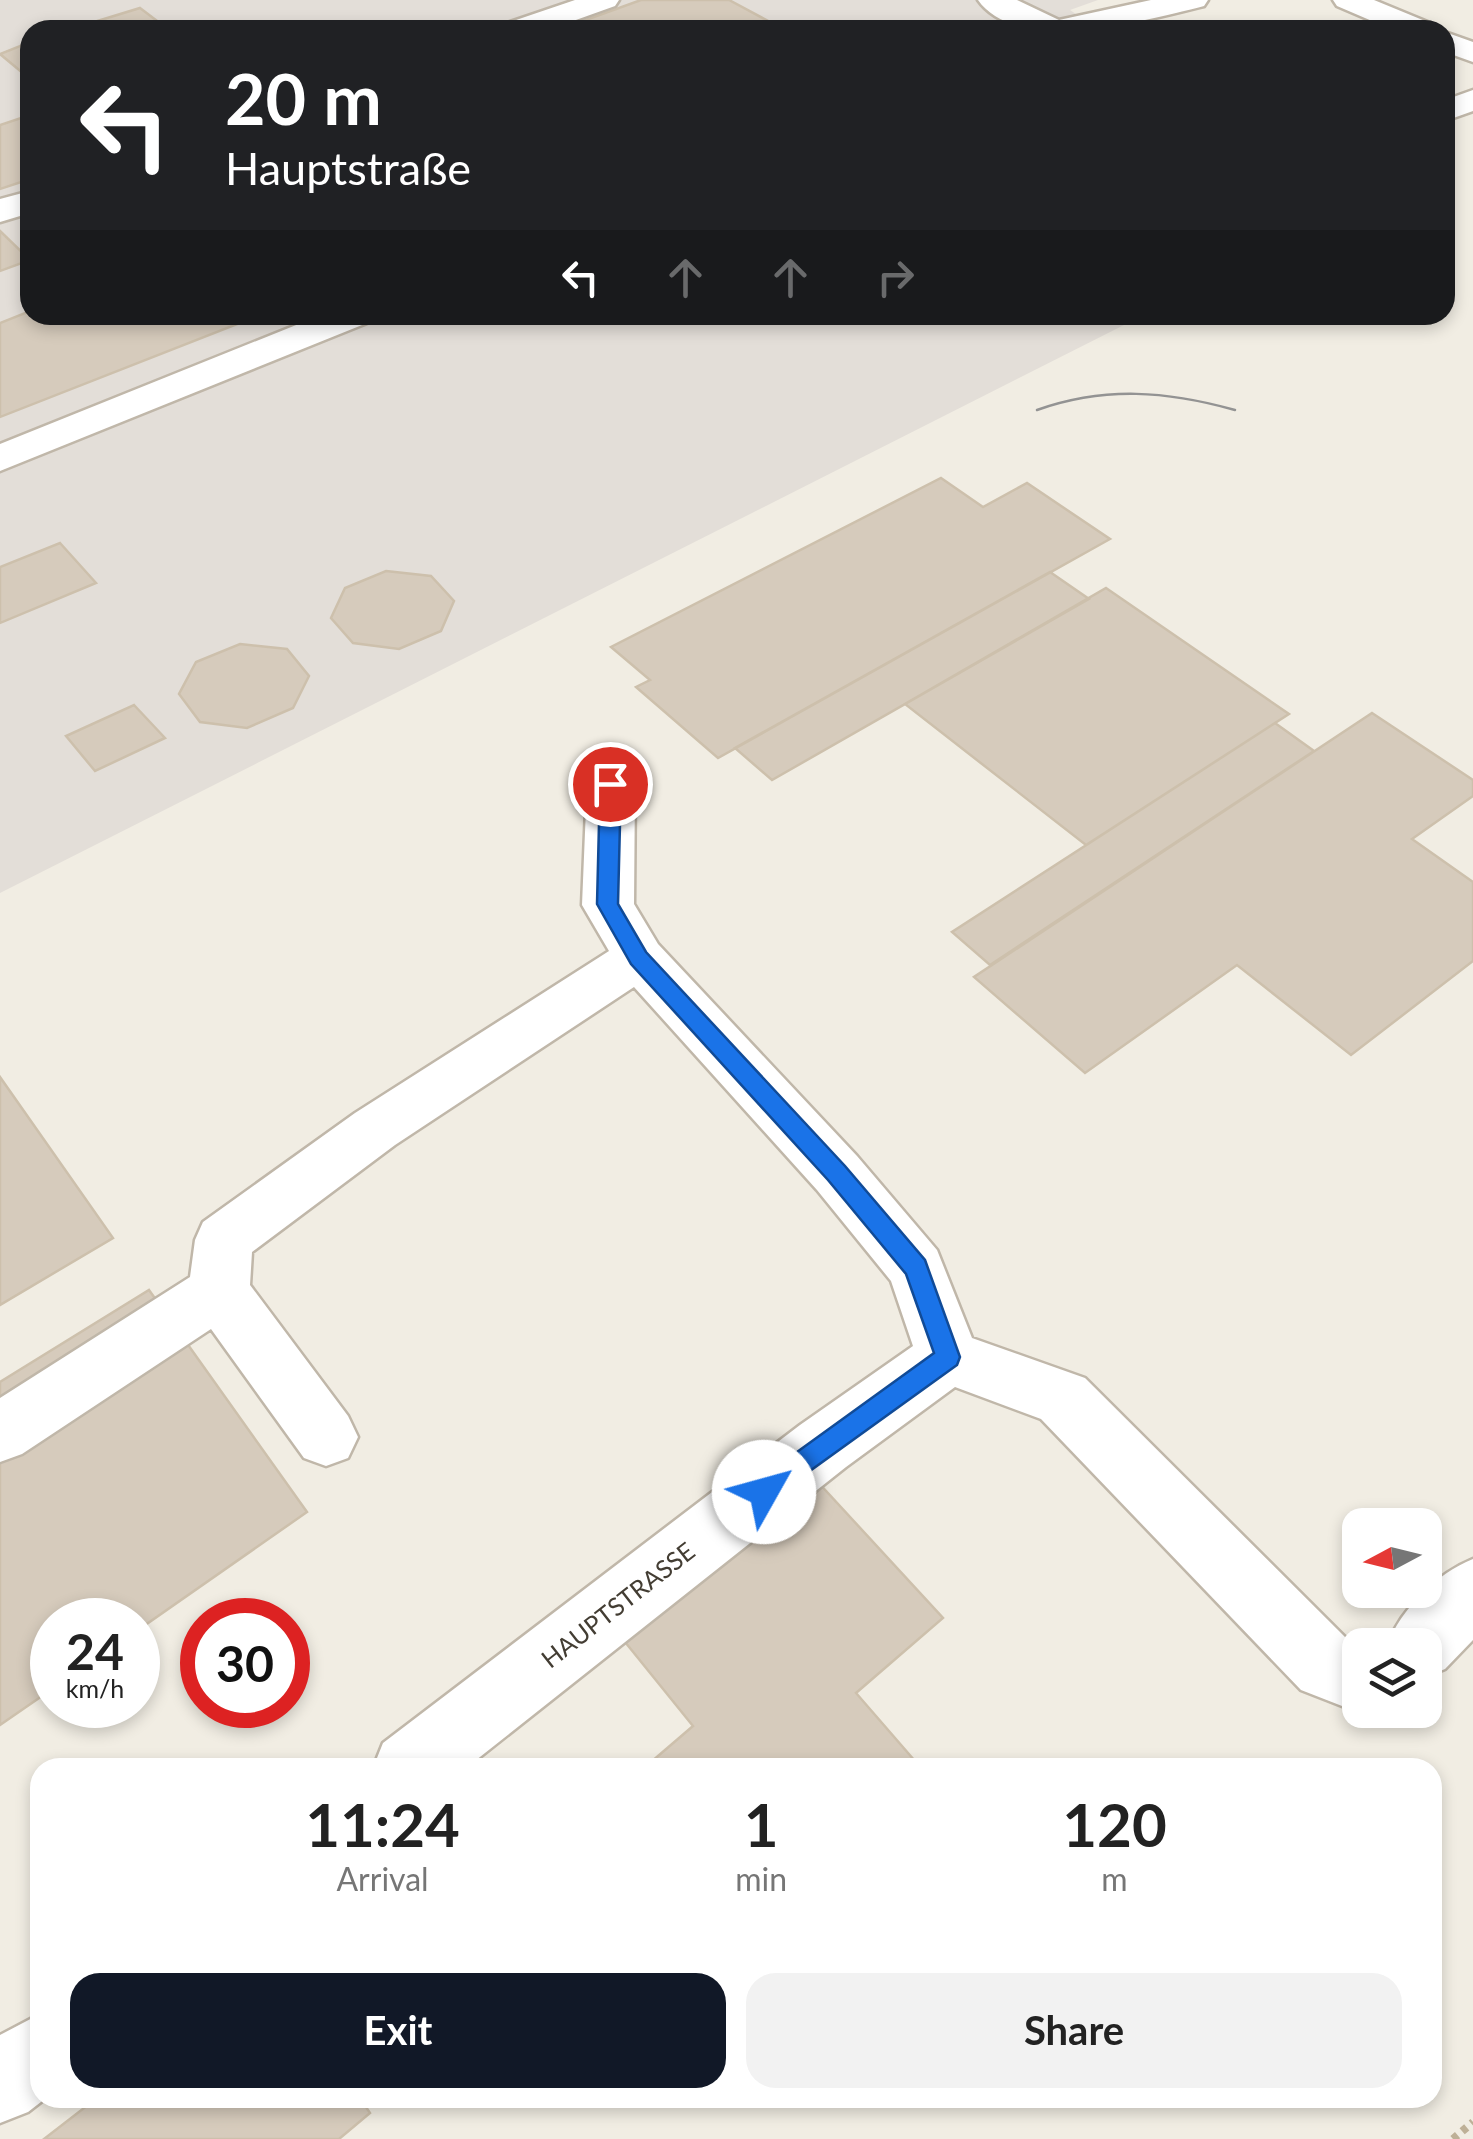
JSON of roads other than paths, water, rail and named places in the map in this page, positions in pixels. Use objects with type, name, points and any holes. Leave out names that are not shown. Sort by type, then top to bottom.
[{"type":"street","points":[[547,20],[604,0]]},
{"type":"street","points":[[1101,20],[1193,0]]},
{"type":"street","points":[[1348,0],[1395,20]]},
{"type":"street","points":[[1006,2],[1038,20]]},
{"type":"street","points":[[0,459],[329,325]]},
{"type":"street","points":[[610,784],[608,904],[639,958],[836,1173],[916,1268],[948,1357],[1062,1398],[1325,1666],[1342,1672]]},
{"type":"street","points":[[326,1437],[219,1291],[224,1240],[375,1129],[639,958]]},
{"type":"street","points":[[0,1432],[219,1291]]},
{"type":"street","name":"HAUPTSTRASSE","points":[[421,1758],[823,1446],[948,1357]]},
{"type":"street","points":[[1438,1628],[1473,1592]]},
{"type":"street","points":[[0,2084],[30,2061]]},
{"type":"tram line","points":[[1037,410],[1112,394],[1160,395],[1235,410]]}]
